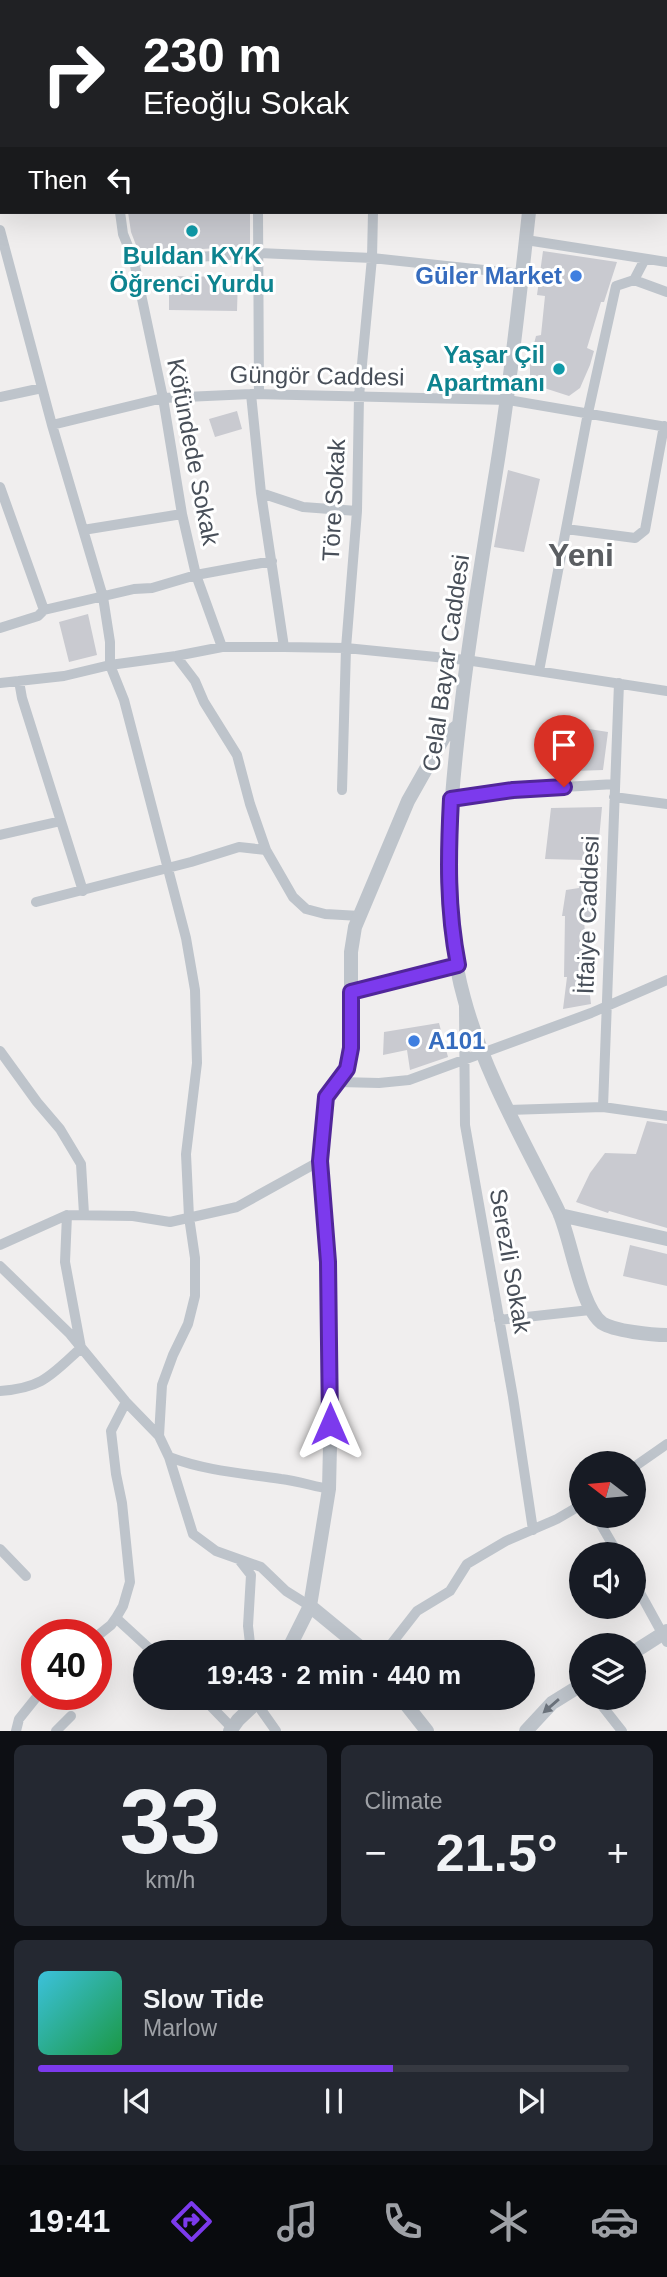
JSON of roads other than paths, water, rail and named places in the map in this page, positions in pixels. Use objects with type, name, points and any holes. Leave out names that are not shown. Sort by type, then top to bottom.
[{"type":"street","name":"Köfündede Sokak","points":[[120,214],[123,234],[134,261],[163,398],[182,514],[196,575],[222,647]]},
{"type":"street","points":[[258,214],[255,394],[261,493],[284,647]]},
{"type":"street","name":"Töre Sokak","points":[[342,790],[346,648],[357,511],[359,396],[372,258],[373,214]]},
{"type":"street","name":"Celal Bayar Caddesi","points":[[529,214],[508,400],[466,660],[451,799],[447,876],[453,939],[464,999],[508,1110],[560,1214],[590,1310]]},
{"type":"street","points":[[0,230],[51,425],[103,597],[110,642],[110,665],[124,700],[168,868],[186,938],[195,990],[197,1063],[186,1154],[195,1258],[195,1296],[188,1324],[162,1385],[159,1436]]},
{"type":"street","points":[[526,240],[667,262]]},
{"type":"street","points":[[134,261],[259,253],[372,258],[522,274]]},
{"type":"street","points":[[634,280],[645,259]]},
{"type":"street","points":[[539,671],[588,413],[616,286],[634,280],[667,292]]},
{"type":"street","points":[[0,397],[42,388]]},
{"type":"street","name":"Güngör Caddesi","points":[[51,425],[163,398],[255,394],[508,400],[666,427]]},
{"type":"street","points":[[566,529],[635,538],[645,530],[666,427]]},
{"type":"street","points":[[0,487],[44,610]]},
{"type":"street","points":[[261,493],[303,507],[357,511]]},
{"type":"street","points":[[83,530],[182,514]]},
{"type":"street","points":[[0,628],[38,615],[44,610],[134,589],[152,588],[196,575],[272,561]]},
{"type":"street","points":[[0,683],[64,676],[110,665],[222,647],[284,647],[346,648],[466,660],[667,691]]},
{"type":"street","points":[[176,656],[195,681],[204,702],[237,755],[266,850],[293,897],[306,909],[325,914],[360,916]]},
{"type":"street","points":[[19,681],[83,891]]},
{"type":"street","name":"İtfaiye Caddesi","points":[[603,1108],[619,683]]},
{"type":"street","points":[[293,1640],[310,1606],[329,1489],[331,1402],[328,1262],[320,1161],[326,1097],[347,1069],[351,1048],[351,952],[355,927],[408,801],[444,737],[459,725]]},
{"type":"street","points":[[451,799],[513,790],[615,784]]},
{"type":"street","points":[[614,797],[667,804]]},
{"type":"street","points":[[0,835],[61,821]]},
{"type":"street","points":[[36,902],[239,847],[266,850]]},
{"type":"street","points":[[351,992],[458,965]]},
{"type":"street","points":[[339,1082],[379,1083],[409,1080],[605,1007],[667,980]]},
{"type":"street","name":"Serezli Sokak","points":[[464,999],[465,1125],[533,1530]]},
{"type":"street","points":[[0,1051],[60,1129],[81,1164],[84,1214]]},
{"type":"street","points":[[508,1110],[603,1108],[667,1116]]},
{"type":"street","points":[[0,1245],[67,1215],[133,1216],[170,1222],[237,1206],[320,1161]]},
{"type":"street","points":[[560,1214],[667,1239]]},
{"type":"street","points":[[67,1215],[65,1262],[81,1348]]},
{"type":"street","points":[[0,1266],[70,1334],[126,1402],[159,1436],[169,1457],[193,1534],[216,1551],[261,1567],[286,1591],[310,1606],[351,1640]]},
{"type":"street","points":[[499,1320],[590,1310],[603,1324],[666,1338]]},
{"type":"street","points":[[0,1391],[23,1390],[44,1382],[81,1348]]},
{"type":"street","points":[[112,1624],[123,1606],[130,1581],[111,1431],[126,1402]]},
{"type":"street","points":[[646,1459],[667,1444]]},
{"type":"street","points":[[169,1457],[193,1466],[329,1489]]},
{"type":"street","points":[[394,1640],[417,1611],[450,1591],[467,1564],[506,1541],[569,1512]]},
{"type":"street","points":[[0,1549],[26,1576]]},
{"type":"street","points":[[239,1559],[251,1575],[250,1640]]},
{"type":"street","points":[[646,1603],[665,1636],[646,1646]]},
{"type":"street","points":[[116,1618],[140,1640]]},
{"type":"street","points":[[526,1731],[552,1703],[569,1692]]},
{"type":"street","points":[[16,1731],[19,1719],[26,1710]]},
{"type":"street","points":[[214,1710],[231,1730],[249,1710]]},
{"type":"street","points":[[264,1710],[276,1731]]},
{"type":"street","points":[[411,1710],[428,1731]]},
{"type":"street","points":[[605,1710],[622,1731]]},
{"type":"street","points":[[56,1731],[71,1716]]},
{"type":"place","name":"Buldan KYK Öğrenci Yurdu","points":[[192,231]]},
{"type":"place","name":"Güler Market","points":[[576,276]]},
{"type":"place","name":"Yaşar Çil Apartmanı","points":[[559,369]]},
{"type":"place","name":"A101","points":[[414,1041]]},
{"type":"district","name":"Yeni","points":[[581,555]]}]
